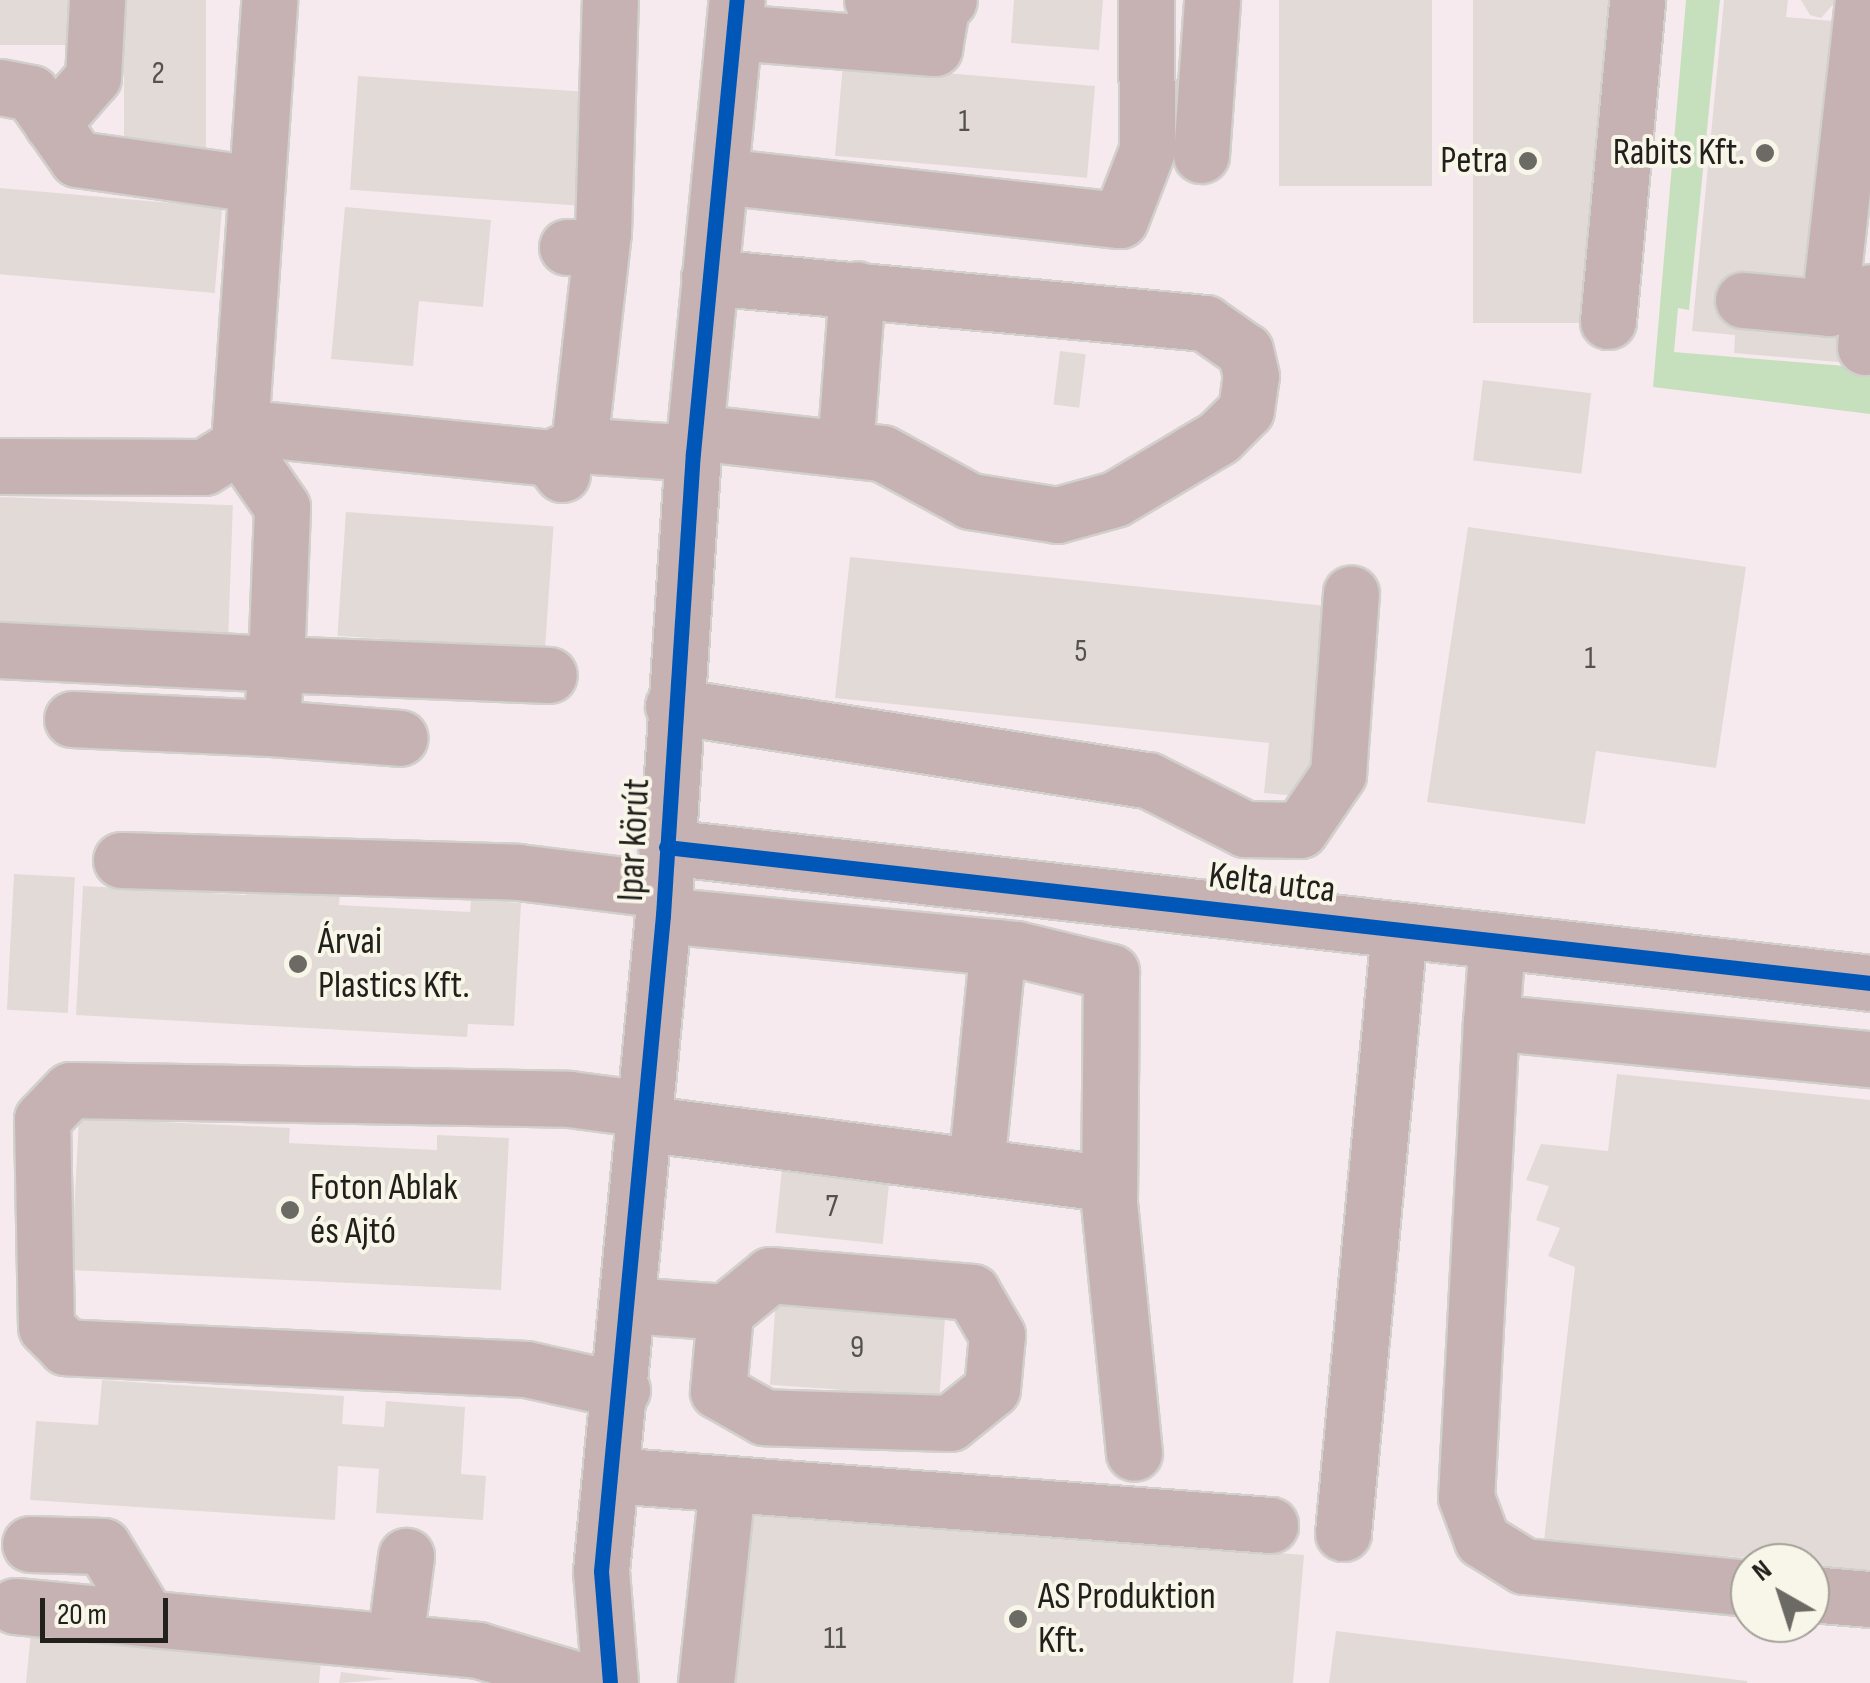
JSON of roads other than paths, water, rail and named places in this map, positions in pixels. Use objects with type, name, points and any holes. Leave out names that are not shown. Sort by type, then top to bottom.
[{"type":"street","points":[[52,124],[93,78],[97,0]]},
{"type":"street","points":[[269,0],[239,436],[282,506],[271,728]]},
{"type":"street","points":[[564,459],[610,0]]},
{"type":"street","points":[[736,16],[934,48],[945,4],[872,0]]},
{"type":"street","points":[[720,176],[1120,220],[1146,150],[1146,0]]},
{"type":"street","points":[[1201,154],[1212,0]]},
{"type":"street","points":[[1608,321],[1637,0]]},
{"type":"street","points":[[1744,300],[1829,308],[1863,0]]},
{"type":"street","name":"Ipar körút","points":[[610,1683],[601,1570],[622,1390],[664,884],[672,706],[708,278],[736,16]]},
{"type":"street","points":[[0,87],[31,93],[77,159],[256,184]]},
{"type":"street","points":[[1845,160],[1870,216]]},
{"type":"street","points":[[0,466],[204,467],[239,436],[564,459],[694,442],[882,453],[970,501],[1057,515],[1115,499],[1220,436],[1246,410],[1250,376],[1245,350],[1205,322],[708,278]]},
{"type":"street","points":[[845,450],[857,289]]},
{"type":"street","points":[[1865,347],[1870,292]]},
{"type":"street","points":[[672,706],[1148,780],[1246,829],[1300,830],[1338,774],[1351,593]]},
{"type":"street","points":[[0,650],[549,676]]},
{"type":"street","points":[[72,719],[400,738]]},
{"type":"street","points":[[1226,821],[1227,910]]},
{"type":"street","points":[[121,860],[518,872],[664,884],[1111,972],[1109,1199]]},
{"type":"street","name":"Kelta utca","points":[[664,884],[1227,910],[1870,983]]},
{"type":"street","points":[[1343,1532],[1399,931]]},
{"type":"street","points":[[1496,941],[1466,1497],[1482,1540],[1524,1566],[1730,1586]]},
{"type":"street","points":[[976,1166],[998,947]]},
{"type":"street","points":[[1491,1022],[1870,1059]]},
{"type":"street","points":[[622,1390],[526,1369],[66,1347],[46,1327],[21,1120],[70,1090],[569,1099],[644,1116],[1107,1183],[1134,1453]]},
{"type":"street","points":[[629,1305],[725,1312],[770,1275],[972,1292],[997,1335],[992,1389],[950,1423],[764,1417],[718,1391],[725,1312]]},
{"type":"street","points":[[611,1475],[1270,1526]]},
{"type":"street","points":[[706,1683],[728,1485]]},
{"type":"street","points":[[30,1544],[103,1546],[148,1618]]},
{"type":"street","points":[[395,1640],[406,1556]]},
{"type":"street","points":[[1830,1596],[1870,1600]]},
{"type":"street","points":[[15,1606],[478,1650],[589,1683]]},
{"type":"place","name":"Rabits Kft.","points":[[1765,153]]},
{"type":"place","name":"Petra","points":[[1528,161]]},
{"type":"place","name":"Árvai Plastics Kft.","points":[[298,964]]},
{"type":"place","name":"Foton Ablak és Ajtó","points":[[290,1210]]},
{"type":"place","name":"AS Produktion Kft.","points":[[1018,1619]]}]
